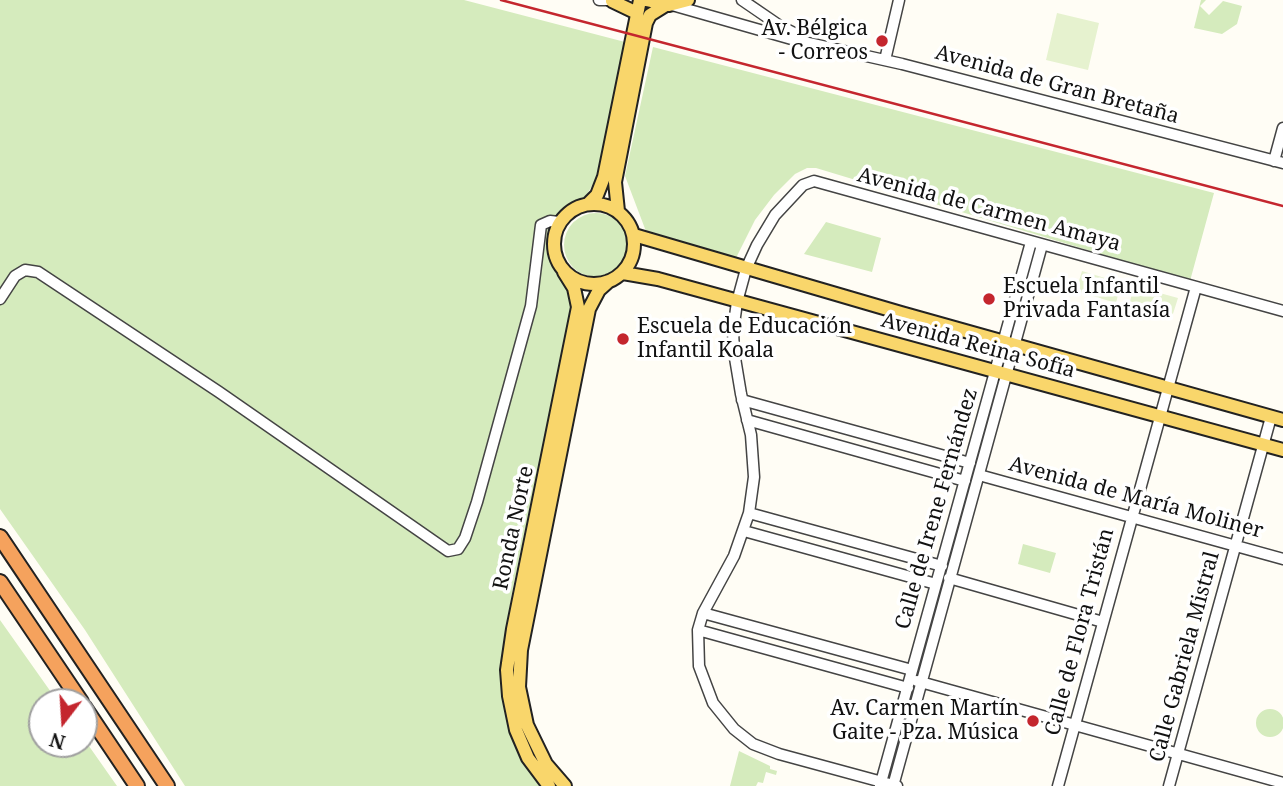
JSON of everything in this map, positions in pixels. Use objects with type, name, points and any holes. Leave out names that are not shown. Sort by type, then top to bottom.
[{"type":"highway","points":[[0,537],[167,786]]},
{"type":"highway","points":[[0,582],[72,688]]},
{"type":"highway","points":[[98,728],[137,786]]},
{"type":"main road","points":[[646,0],[669,5]]},
{"type":"main road","points":[[618,211],[615,182],[646,23],[650,15],[669,5],[688,0]]},
{"type":"main road","points":[[588,204],[597,195],[604,177],[639,6],[612,1]]},
{"type":"main road","points":[[559,222],[572,210],[588,204],[599,203],[618,211],[634,234],[633,255],[623,273]]},
{"type":"main road","name":"Ronda Norte","points":[[549,786],[528,758],[516,730],[509,696],[508,670],[513,629],[578,307],[574,288],[557,261],[553,248],[559,222]]},
{"type":"main road","name":"Avenida Reina Sofía","points":[[634,234],[746,269],[1277,419]]},
{"type":"main road","points":[[565,272],[585,284],[609,281]]},
{"type":"main road","name":"Ronda Norte","points":[[565,786],[545,764],[524,719],[519,687],[521,650],[589,309],[599,290],[623,273]]},
{"type":"main road","name":"Avenida Reina Sofía","points":[[623,273],[658,279],[1283,450]]},
{"type":"street","points":[[599,0],[618,0]]},
{"type":"street","name":"Avenida de Gran Bretaña","points":[[742,0],[784,28],[822,46]]},
{"type":"street","points":[[885,60],[899,0]]},
{"type":"street","name":"Avenida de Gran Bretaña","points":[[669,5],[1279,162]]},
{"type":"street","points":[[1279,162],[1283,128]]},
{"type":"street","name":"Avenida de Carmen Amaya","points":[[894,786],[779,754],[753,744],[721,715],[706,690],[699,666],[698,630],[703,613],[734,556],[749,513],[754,477],[751,435],[742,400],[733,331],[746,269],[775,215],[803,185],[814,181],[1283,311]]},
{"type":"street","points":[[0,299],[15,276],[25,270],[38,272],[219,392],[449,551],[458,549],[465,538],[477,502],[531,306],[541,225],[550,221],[559,222]]},
{"type":"street","name":"Calle de Irene Fernández","points":[[880,784],[965,481],[1001,372],[1031,242]]},
{"type":"street","name":"Calle de Irene Fernández","points":[[1009,343],[1042,245]]},
{"type":"street","name":"Calle de Flora Tristán","points":[[1058,786],[1196,287]]},
{"type":"street","name":"Calle de Irene Fernández","points":[[894,786],[979,475],[1001,372]]},
{"type":"street","points":[[742,400],[971,463]]},
{"type":"street","name":"Calle Gabriela Mistral","points":[[1170,786],[1264,444],[1277,419]]},
{"type":"street","points":[[747,420],[965,481]]},
{"type":"street","points":[[862,452],[867,435]]},
{"type":"street","name":"Avenida de María Moliner","points":[[979,475],[1283,559]]},
{"type":"street","points":[[749,513],[942,566]]},
{"type":"street","points":[[744,531],[936,584]]},
{"type":"street","points":[[949,578],[1103,622]]},
{"type":"street","points":[[703,613],[910,679]]},
{"type":"street","points":[[698,630],[910,679],[1283,783]]},
{"type":"green space","points":[[0,0],[464,0],[625,42],[597,177],[586,196],[564,210],[549,230],[549,254],[566,286],[571,310],[512,593],[501,659],[505,715],[526,766],[541,786],[185,786],[85,630],[0,509]]},
{"type":"green space","points":[[1201,0],[1206,0],[1200,6],[1209,15],[1223,1],[1242,6],[1237,24],[1222,34],[1194,28]]},
{"type":"green space","points":[[1057,13],[1099,23],[1088,70],[1046,60]]},
{"type":"green space","points":[[653,47],[1214,193],[1190,281],[816,168],[807,168],[795,174],[774,195],[755,220],[736,258],[647,234],[625,176]]},
{"type":"green space","points":[[596,213],[614,219],[622,227],[628,245],[622,263],[614,271],[596,277],[578,271],[570,263],[564,245],[570,227],[578,219]]},
{"type":"green space","points":[[826,222],[881,238],[872,272],[804,254]]},
{"type":"green space","points":[[1082,271],[1121,283],[1116,303],[1076,291]]},
{"type":"green space","points":[[1134,286],[1178,298],[1172,317],[1129,305]]},
{"type":"green space","points":[[1023,544],[1056,553],[1050,573],[1018,564]]},
{"type":"green space","points":[[0,620],[48,688],[28,688],[28,758],[97,758],[117,786],[0,786]]},
{"type":"green space","points":[[1270,709],[1280,713],[1284,723],[1280,733],[1270,737],[1260,733],[1256,723],[1260,713]]},
{"type":"green space","points":[[739,751],[770,766],[770,769],[777,771],[776,775],[766,772],[763,783],[758,782],[756,786],[730,786]]},
{"type":"railway","points":[[501,0],[1283,206]]},
{"type":"place","name":"Av. Bélgica - Correos","points":[[882,41]]},
{"type":"place","name":"Escuela Infantil Privada Fantasía","points":[[989,299]]},
{"type":"place","name":"Escuela de Educación Infantil Koala","points":[[623,339]]},
{"type":"place","name":"Av. Carmen Martín Gaite - Pza. Música","points":[[1033,721]]}]
